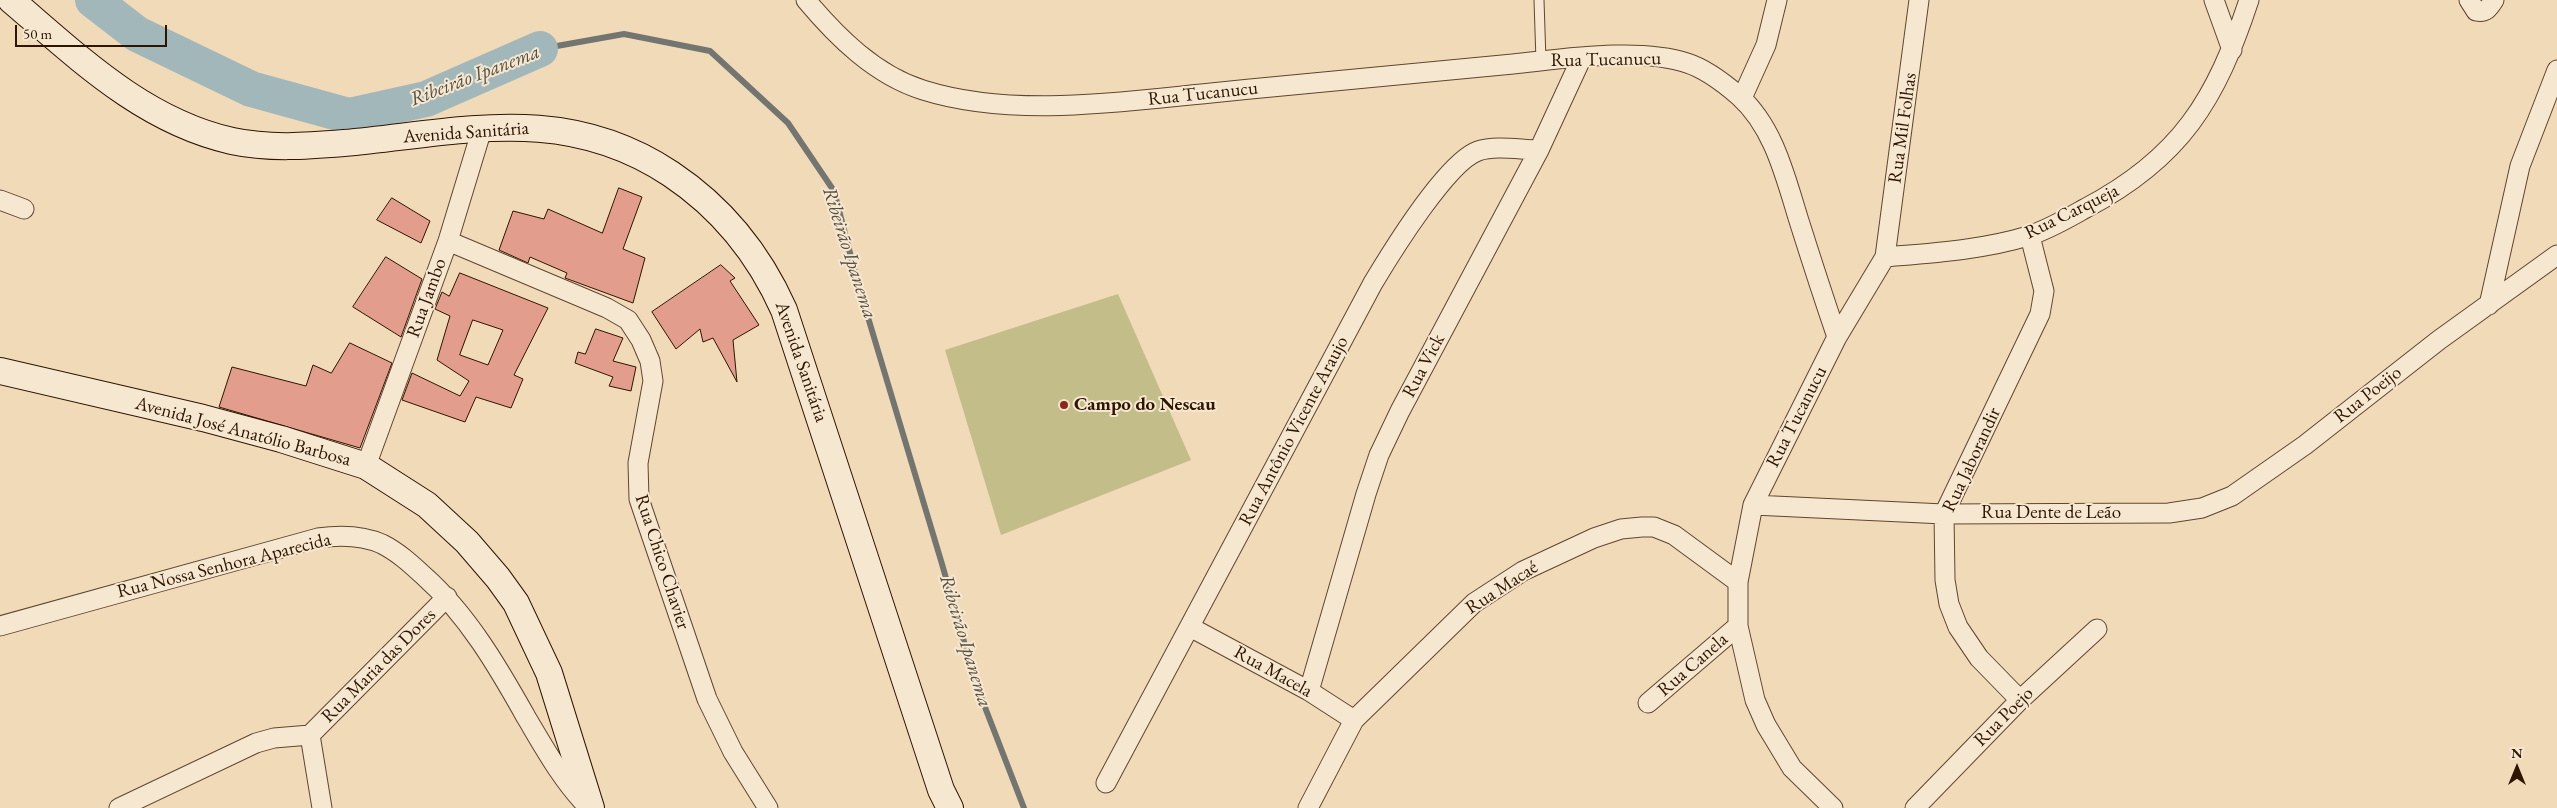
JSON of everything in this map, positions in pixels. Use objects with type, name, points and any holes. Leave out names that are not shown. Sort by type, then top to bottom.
[{"type":"street","name":"Avenida Sanitária","points":[[11,0],[130,98],[166,118],[205,134],[253,144],[291,146],[482,129],[530,127],[576,132],[621,146],[659,166],[703,195],[745,242],[776,292],[800,353],[941,790],[950,808]]},
{"type":"street","name":"Rua Tucanucu","points":[[806,0],[827,25],[856,52],[891,76],[920,89],[959,100],[1018,104],[1111,102],[1582,57],[1639,56],[1687,63],[1714,76],[1742,98],[1773,143],[1837,337],[1753,505],[1738,582],[1738,626],[1753,692],[1766,725],[1792,768],[1833,808]]},
{"type":"street","points":[[1742,98],[1766,45],[1777,0]]},
{"type":"street","name":"Rua Mil Folhas","points":[[1885,257],[1919,0]]},
{"type":"street","points":[[2214,0],[2232,50]]},
{"type":"street","name":"Rua Carqueja","points":[[1885,257],[2000,243],[2030,236],[2119,191],[2147,170],[2174,144],[2193,121],[2232,50],[2249,0]]},
{"type":"street","points":[[2469,0],[2476,11],[2482,12],[2489,9],[2494,0]]},
{"type":"street","name":"Rua Vick","points":[[1309,691],[1379,455],[1400,411],[1540,150],[1582,57]]},
{"type":"street","points":[[2489,305],[2520,166],[2557,70]]},
{"type":"street","name":"Rua Jambo","points":[[366,466],[448,241],[482,129]]},
{"type":"street","name":"Rua Antônio Vicente Araujo","points":[[1106,783],[1373,283],[1398,241],[1423,206],[1462,162],[1476,152],[1505,149],[1540,150]]},
{"type":"street","points":[[0,200],[24,209]]},
{"type":"street","name":"Rua Jaborandir","points":[[2020,700],[1979,658],[1958,627],[1949,604],[1945,580],[1944,514],[2040,314],[2044,291],[2030,236]]},
{"type":"street","name":"Rua Chico Chavier","points":[[448,241],[607,308],[628,320],[641,340],[650,361],[653,381],[638,463],[639,499],[707,699],[733,752],[768,808]]},
{"type":"street","name":"Rua Poeijo","points":[[2169,513],[2202,508],[2232,496],[2557,255]]},
{"type":"street","points":[[1837,337],[1885,257]]},
{"type":"street","name":"Avenida José Anatólio Barbosa","points":[[0,371],[203,418],[281,439],[366,466],[427,505],[467,542],[498,578],[516,604],[549,673],[590,808]]},
{"type":"street","name":"Rua Dente de Leão","points":[[1753,505],[1944,514],[2169,513]]},
{"type":"street","name":"Rua Macaé","points":[[1308,808],[1354,720],[1456,619],[1480,598],[1522,571],[1594,538],[1631,527],[1654,527],[1664,530],[1738,582]]},
{"type":"street","name":"Rua Nossa Senhora Aparecida","points":[[0,626],[294,544],[333,536],[366,539],[381,544],[412,564],[447,597],[499,672],[556,768],[573,792],[590,808]]},
{"type":"street","name":"Rua Maria das Dores","points":[[310,735],[447,597]]},
{"type":"street","name":"Rua Canela","points":[[1648,703],[1738,626]]},
{"type":"street","name":"Rua Macela","points":[[1190,627],[1309,691],[1354,720]]},
{"type":"street","name":"Rua Poejo","points":[[1915,808],[2020,700],[2097,630]]},
{"type":"street","points":[[119,808],[256,743],[280,737],[310,735],[322,808]]},
{"type":"lane","points":[[1539,0],[1541,61]]},
{"type":"shaded area","name":"Campo do Nescau","points":[[1118,294],[1191,460],[1001,535],[945,350]]},
{"type":"building","points":[[619,188],[642,197],[623,249],[645,258],[633,303],[565,278],[567,273],[530,257],[528,263],[499,250],[513,211],[544,219],[548,209],[602,233]]},
{"type":"building","points":[[392,198],[430,221],[421,243],[377,220]]},
{"type":"building","points":[[386,257],[422,279],[401,337],[353,307]]},
{"type":"building","points":[[721,265],[735,278],[730,281],[759,325],[733,340],[737,382],[713,338],[703,342],[700,329],[676,349],[652,312]]},
{"type":"building","points":[[460,273],[548,308],[514,375],[523,379],[511,408],[476,397],[465,422],[402,400],[412,373],[460,396],[469,381],[437,360],[450,316],[435,309],[442,292],[449,296]],"holes":[[[473,320],[503,330],[488,365],[460,355]]]},
{"type":"building","points":[[596,329],[623,338],[613,361],[636,367],[631,391],[609,386],[613,377],[575,363],[578,352],[585,354]]},
{"type":"building","points":[[350,343],[392,363],[360,448],[219,407],[232,367],[306,386],[313,365],[331,373]]},
{"type":"waterway","name":"Ribeirão Ipanema","points":[[93,0],[137,34],[251,89],[349,116],[426,99],[540,49]]},
{"type":"waterway","name":"Ribeirão Ipanema","points":[[540,49],[624,34],[710,51],[788,123],[834,191],[858,284],[976,684],[1024,808]]},
{"type":"place","name":"Campo do Nescau","points":[[1064,405]]}]
